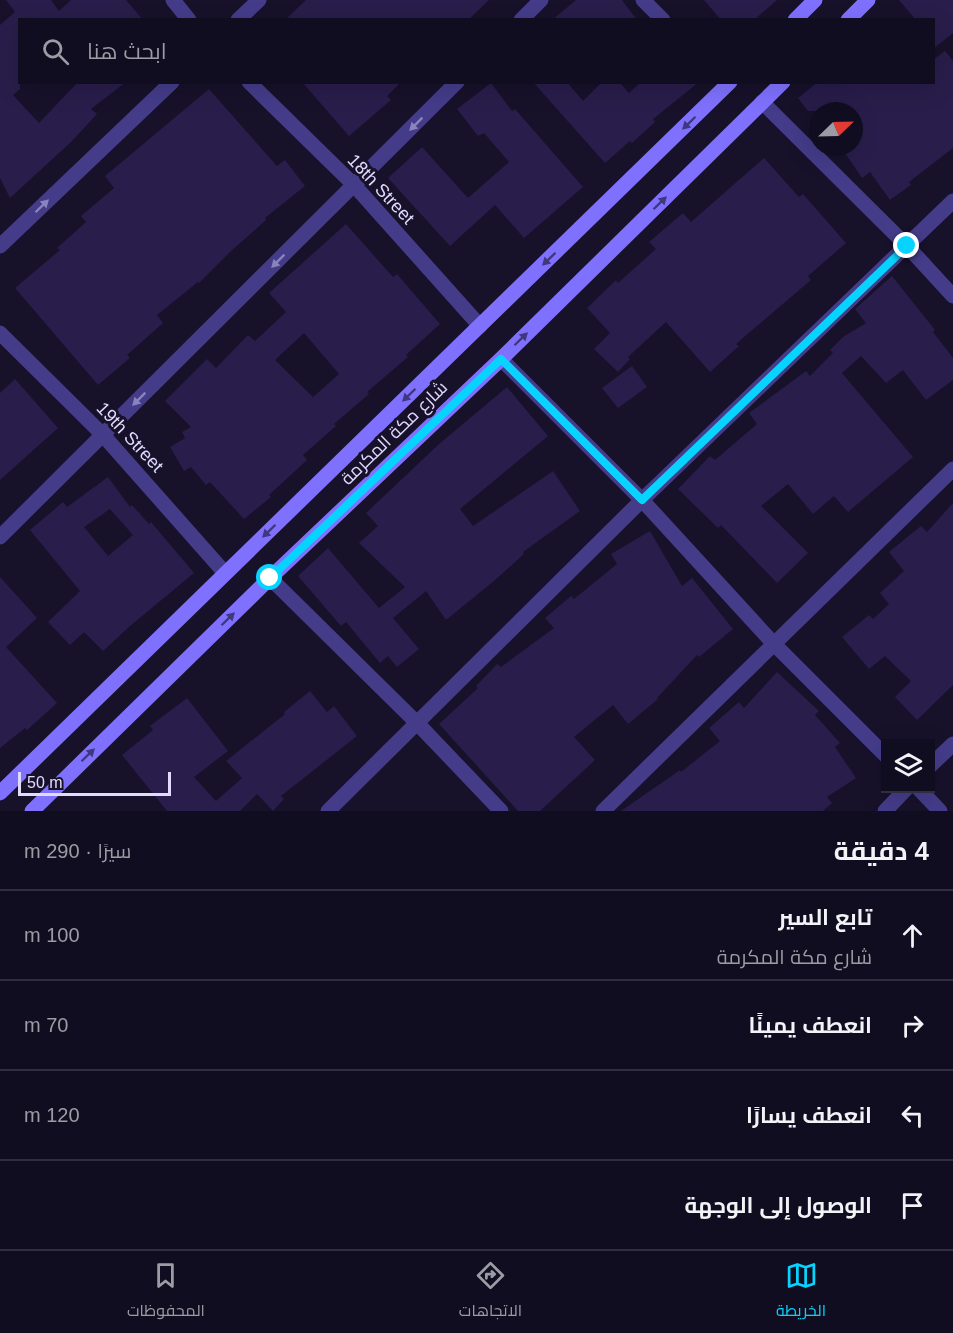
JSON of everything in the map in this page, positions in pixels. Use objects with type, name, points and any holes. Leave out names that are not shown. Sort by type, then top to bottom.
[{"type":"main road","points":[[797,18],[815,0]]},
{"type":"main road","points":[[850,18],[868,0]]},
{"type":"main road","name":"شارع مكة المكرمة","points":[[0,793],[727,84]]},
{"type":"main road","name":"شارع مكة المكرمة","points":[[32,811],[270,578],[501,359],[781,84]]},
{"type":"street","points":[[173,0],[187,18]]},
{"type":"street","points":[[240,18],[259,0]]},
{"type":"street","points":[[523,18],[541,0]]},
{"type":"street","points":[[643,0],[661,18]]},
{"type":"street","points":[[0,246],[170,84]]},
{"type":"street","name":"18th Street","points":[[251,84],[354,185],[480,326]]},
{"type":"street","points":[[0,537],[456,84]]},
{"type":"street","points":[[762,102],[907,246],[953,296]]},
{"type":"street","points":[[328,811],[642,500],[953,201]]},
{"type":"street","name":"19th Street","points":[[0,333],[103,435],[225,573]]},
{"type":"street","points":[[501,359],[642,500],[773,643],[881,752]]},
{"type":"street","points":[[603,811],[953,469]]},
{"type":"street","points":[[270,578],[418,724],[501,811]]},
{"type":"street","points":[[935,761],[953,744]]},
{"type":"street","points":[[885,811],[904,793]]},
{"type":"street","points":[[922,793],[940,811]]},
{"type":"building","points":[[6,0],[51,0],[59,11],[71,0],[126,0],[141,18],[18,18],[18,84],[20,84],[20,89],[13,95],[39,123],[76,84],[123,84],[91,109],[97,114],[71,142],[10,198],[0,178],[0,25],[15,12]]},
{"type":"building","points":[[306,0],[489,0],[470,18],[287,18]]},
{"type":"building","points":[[576,0],[622,0],[636,18],[554,18]]},
{"type":"building","points":[[704,0],[777,0],[756,18],[719,18]]},
{"type":"building","points":[[899,0],[953,0],[953,33],[935,47],[935,18],[914,18]]},
{"type":"building","points":[[945,51],[953,61],[953,148],[890,200],[870,172],[862,178],[847,156],[863,156],[863,102],[809,102],[808,111],[798,98],[816,84],[935,84],[935,58]]},
{"type":"building","points":[[304,84],[399,84],[387,96],[391,100],[349,136]]},
{"type":"building","points":[[492,84],[512,111],[515,109],[583,187],[524,238],[495,205],[450,246],[388,178],[422,147],[468,198],[509,162],[484,133],[478,136],[457,109]]},
{"type":"building","points":[[535,84],[569,84],[583,101],[600,84],[621,84],[629,93],[639,84],[697,84],[653,119],[655,122],[632,143],[630,141],[605,163]]},
{"type":"building","points":[[209,89],[277,166],[285,160],[305,186],[265,218],[266,220],[199,283],[157,315],[163,323],[127,355],[130,358],[98,385],[15,288],[60,250],[57,248],[86,222],[81,216],[114,188],[105,176]]},
{"type":"building","points":[[764,158],[799,197],[803,194],[846,243],[808,276],[811,280],[736,344],[739,346],[710,372],[666,322],[628,357],[630,359],[618,372],[594,349],[610,333],[587,308],[616,280],[618,283],[656,249],[649,242],[683,213],[691,222]]},
{"type":"building","points":[[346,224],[393,277],[397,274],[440,324],[406,355],[408,357],[367,392],[369,394],[334,424],[336,426],[303,455],[307,460],[269,495],[271,497],[244,519],[210,482],[206,485],[191,467],[184,471],[170,447],[185,438],[182,432],[191,427],[165,401],[207,359],[216,368],[248,335],[255,341],[286,312],[269,293]],"holes":[[[304,333],[339,374],[313,397],[275,360]]]},
{"type":"building","points":[[892,276],[935,330],[933,332],[953,358],[953,380],[926,400],[903,370],[886,383],[861,356],[842,373],[913,457],[848,512],[834,496],[813,514],[788,484],[761,506],[808,553],[777,583],[721,525],[718,528],[678,489],[710,456],[715,460],[757,424],[749,413],[806,371],[810,376],[833,353],[830,350],[843,337],[866,323],[855,309]]},
{"type":"building","points":[[632,366],[647,387],[618,408],[602,388]]},
{"type":"building","points":[[15,379],[58,428],[0,480],[0,393]]},
{"type":"building","points":[[507,387],[548,436],[460,509],[473,526],[553,471],[580,511],[523,552],[524,554],[494,581],[446,620],[426,591],[393,618],[419,649],[397,667],[388,656],[380,663],[346,622],[341,626],[298,576],[328,548],[379,608],[405,587],[359,543],[378,526],[366,513],[439,444]]},
{"type":"building","points":[[108,477],[130,507],[132,505],[149,524],[151,522],[194,573],[103,651],[84,632],[70,645],[48,622],[80,591],[30,530],[63,502],[67,507]],"holes":[[[110,509],[133,535],[108,556],[84,527]]]},
{"type":"building","points":[[953,503],[953,685],[917,720],[895,697],[911,681],[885,656],[869,669],[842,637],[869,615],[873,619],[889,604],[880,593],[904,571],[889,552],[921,526],[927,532]]},
{"type":"building","points":[[650,531],[682,586],[692,578],[733,629],[699,657],[697,655],[658,699],[628,724],[613,705],[574,737],[595,760],[540,811],[518,811],[439,724],[478,688],[476,686],[497,664],[501,667],[554,628],[545,618],[571,596],[574,599],[617,564],[611,554]]},
{"type":"building","points":[[0,577],[37,618],[6,647],[57,703],[27,730],[25,728],[0,748]]},
{"type":"building","points":[[777,672],[819,711],[815,715],[840,743],[835,747],[856,778],[827,797],[832,803],[823,811],[621,811],[680,770],[681,772],[720,741],[709,728],[739,702],[744,708]]},
{"type":"building","points":[[310,691],[327,712],[334,706],[357,736],[281,796],[284,799],[273,811],[257,794],[240,811],[167,811],[122,755],[153,730],[150,726],[187,698],[228,751],[194,777],[216,801],[242,778],[226,761]]},
{"type":"route","points":[[270,578],[501,359],[642,500],[907,246]]}]
